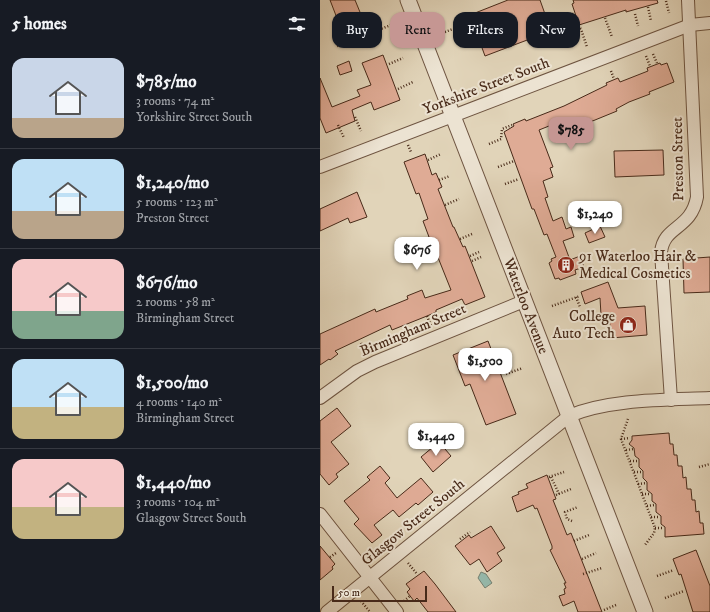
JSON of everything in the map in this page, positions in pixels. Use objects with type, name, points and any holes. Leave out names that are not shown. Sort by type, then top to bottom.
[{"type":"street","name":"Waterloo Avenue","points":[[408,0],[452,117],[645,612]]},
{"type":"street","name":"Preston Street","points":[[671,400],[661,252],[662,243],[667,235],[689,218],[695,207],[697,197],[688,0]]},
{"type":"street","name":"Yorkshire Street South","points":[[320,167],[690,26],[710,23]]},
{"type":"street","name":"Birmingham Street","points":[[320,398],[357,371],[375,362],[524,301]]},
{"type":"street","name":"Glasgow Street South","points":[[327,612],[569,416],[587,408],[710,398]]},
{"type":"street","points":[[320,514],[398,612]]},
{"type":"path","points":[[666,1],[669,13]]},
{"type":"path","points":[[648,7],[651,21]]},
{"type":"path","points":[[635,14],[638,26]]},
{"type":"path","points":[[605,18],[612,37]]},
{"type":"path","points":[[580,28],[586,46]]},
{"type":"path","points":[[445,32],[453,29]]},
{"type":"path","points":[[653,54],[657,63]]},
{"type":"path","points":[[646,56],[650,66]]},
{"type":"path","points":[[389,64],[404,58]]},
{"type":"path","points":[[611,71],[614,78]]},
{"type":"path","points":[[398,89],[413,82]]},
{"type":"path","points":[[355,116],[361,131]]},
{"type":"path","points":[[338,125],[344,138]]},
{"type":"path","points":[[489,144],[501,139],[502,129],[512,125]]},
{"type":"path","points":[[428,160],[441,154]]},
{"type":"path","points":[[498,167],[514,161]]},
{"type":"path","points":[[439,180],[450,176]]},
{"type":"path","points":[[505,184],[519,179]]},
{"type":"path","points":[[445,205],[458,199]]},
{"type":"path","points":[[460,239],[472,234]]},
{"type":"path","points":[[470,256],[479,252]]},
{"type":"path","points":[[472,261],[481,257]]},
{"type":"path","points":[[552,306],[578,296],[580,307]]},
{"type":"path","points":[[427,316],[431,326]]},
{"type":"path","points":[[361,343],[365,353]]},
{"type":"path","points":[[506,374],[523,368]]},
{"type":"path","points":[[628,419],[621,439],[655,528],[654,533],[645,545]]},
{"type":"path","points":[[621,439],[630,438]]},
{"type":"path","points":[[626,450],[634,449]]},
{"type":"path","points":[[630,461],[638,461]]},
{"type":"path","points":[[699,467],[710,464]]},
{"type":"path","points":[[564,472],[550,477],[557,494],[571,489]]},
{"type":"path","points":[[634,472],[642,472]]},
{"type":"path","points":[[638,484],[646,483]]},
{"type":"path","points":[[642,494],[651,494]]},
{"type":"path","points":[[647,506],[654,505]]},
{"type":"path","points":[[572,521],[568,519],[565,512],[578,507]]},
{"type":"path","points":[[651,517],[660,517]]},
{"type":"path","points":[[655,528],[664,528]]},
{"type":"path","points":[[460,540],[470,532]]},
{"type":"path","points":[[574,541],[589,535]]},
{"type":"path","points":[[330,557],[338,552]]},
{"type":"path","points":[[582,559],[596,553]]},
{"type":"path","points":[[408,563],[417,574]]},
{"type":"path","points":[[583,574],[602,568]]},
{"type":"path","points":[[656,576],[674,570]]},
{"type":"path","points":[[665,598],[684,591]]},
{"type":"path","points":[[404,601],[410,596]]},
{"type":"path","points":[[361,601],[370,612]]},
{"type":"path","points":[[604,610],[616,605]]},
{"type":"shaded area","points":[[481,572],[486,574],[492,583],[485,588],[478,578]]},
{"type":"building","points":[[330,0],[355,0],[360,12],[335,12]]},
{"type":"building","points":[[508,0],[540,0],[544,12],[526,12],[526,40],[518,44],[518,12],[478,12]]},
{"type":"building","points":[[573,0],[657,0],[658,3],[626,12],[626,10],[580,25],[580,12],[575,12],[572,4],[574,3]]},
{"type":"building","points":[[482,48],[506,48],[485,56]]},
{"type":"building","points":[[383,55],[400,100],[374,110],[371,102],[352,110],[355,121],[326,133],[320,118],[320,78],[332,107],[360,96],[357,90],[371,85],[362,63]]},
{"type":"building","points":[[349,61],[352,71],[340,75],[337,66]]},
{"type":"building","points":[[660,63],[661,65],[667,63],[674,82],[649,92],[650,94],[629,102],[616,109],[617,111],[573,129],[569,118],[539,130],[553,167],[550,168],[553,177],[543,181],[548,197],[545,198],[553,221],[562,217],[566,229],[571,227],[574,237],[563,241],[570,260],[580,256],[584,267],[575,270],[576,274],[560,280],[559,278],[555,279],[549,263],[552,261],[551,259],[556,257],[547,234],[544,235],[534,209],[532,209],[504,132],[514,126],[513,124],[525,119],[526,121],[564,106],[607,85],[606,83],[618,78],[620,82],[648,71],[647,68]]},
{"type":"building","points":[[663,150],[664,175],[615,177],[614,151]]},
{"type":"building","points":[[425,154],[432,175],[436,173],[442,187],[438,189],[453,227],[463,247],[465,246],[485,297],[465,305],[462,299],[436,310],[436,312],[427,316],[392,330],[390,325],[335,351],[338,354],[320,365],[320,334],[375,309],[376,312],[408,299],[407,296],[422,290],[425,298],[451,290],[435,250],[426,254],[420,241],[429,237],[423,221],[428,219],[419,193],[416,194],[404,162]]},
{"type":"building","points":[[357,192],[367,217],[350,223],[348,218],[320,231],[320,209]]},
{"type":"building","points":[[600,226],[605,237],[589,243],[585,233]]},
{"type":"building","points":[[710,257],[710,292],[684,293],[683,259]]},
{"type":"building","name":"College Auto Tech","points":[[608,282],[618,308],[645,306],[647,335],[611,338],[609,315],[601,315],[600,298],[585,304],[581,292]]},
{"type":"building","points":[[488,341],[516,414],[486,425],[470,384],[465,386],[453,355]]},
{"type":"building","points":[[337,408],[351,426],[331,442],[349,464],[336,474],[338,477],[329,485],[320,474],[320,421]]},
{"type":"building","points":[[669,433],[670,444],[673,444],[674,455],[677,455],[678,466],[682,466],[683,478],[686,477],[687,489],[691,489],[692,500],[695,500],[696,512],[699,511],[700,523],[703,523],[704,534],[665,537],[665,527],[661,524],[661,516],[656,512],[656,504],[652,501],[652,494],[647,490],[647,482],[643,478],[643,471],[639,467],[639,459],[635,456],[634,448],[629,444],[632,440],[632,436]]},
{"type":"building","points":[[439,442],[451,456],[433,472],[421,457]]},
{"type":"building","points":[[380,466],[390,478],[385,483],[397,498],[421,478],[433,492],[418,505],[416,503],[399,517],[393,510],[374,525],[382,535],[372,543],[354,524],[359,519],[344,501],[370,480],[367,477]]},
{"type":"building","points":[[547,475],[556,499],[553,500],[567,535],[571,533],[602,612],[578,612],[574,601],[563,606],[559,596],[565,594],[564,589],[566,588],[564,583],[566,583],[550,550],[552,549],[552,546],[537,508],[535,509],[533,505],[517,512],[512,497],[519,494],[518,492],[528,488],[526,484]]},
{"type":"building","points":[[491,526],[505,548],[497,553],[502,561],[487,572],[479,559],[470,565],[455,546],[469,535],[471,538]]},
{"type":"building","points":[[320,546],[335,564],[332,567],[333,569],[320,580]]},
{"type":"building","points":[[696,550],[710,586],[710,612],[693,612],[681,574],[679,575],[673,559]]},
{"type":"building","points":[[424,571],[456,612],[428,612],[417,598],[414,601],[407,592],[410,589],[406,584]]},
{"type":"place","name":"91 Waterloo Hair & Medical Cosmetics","points":[[566,265]]},
{"type":"place","name":"College Auto Tech","points":[[628,325]]}]
